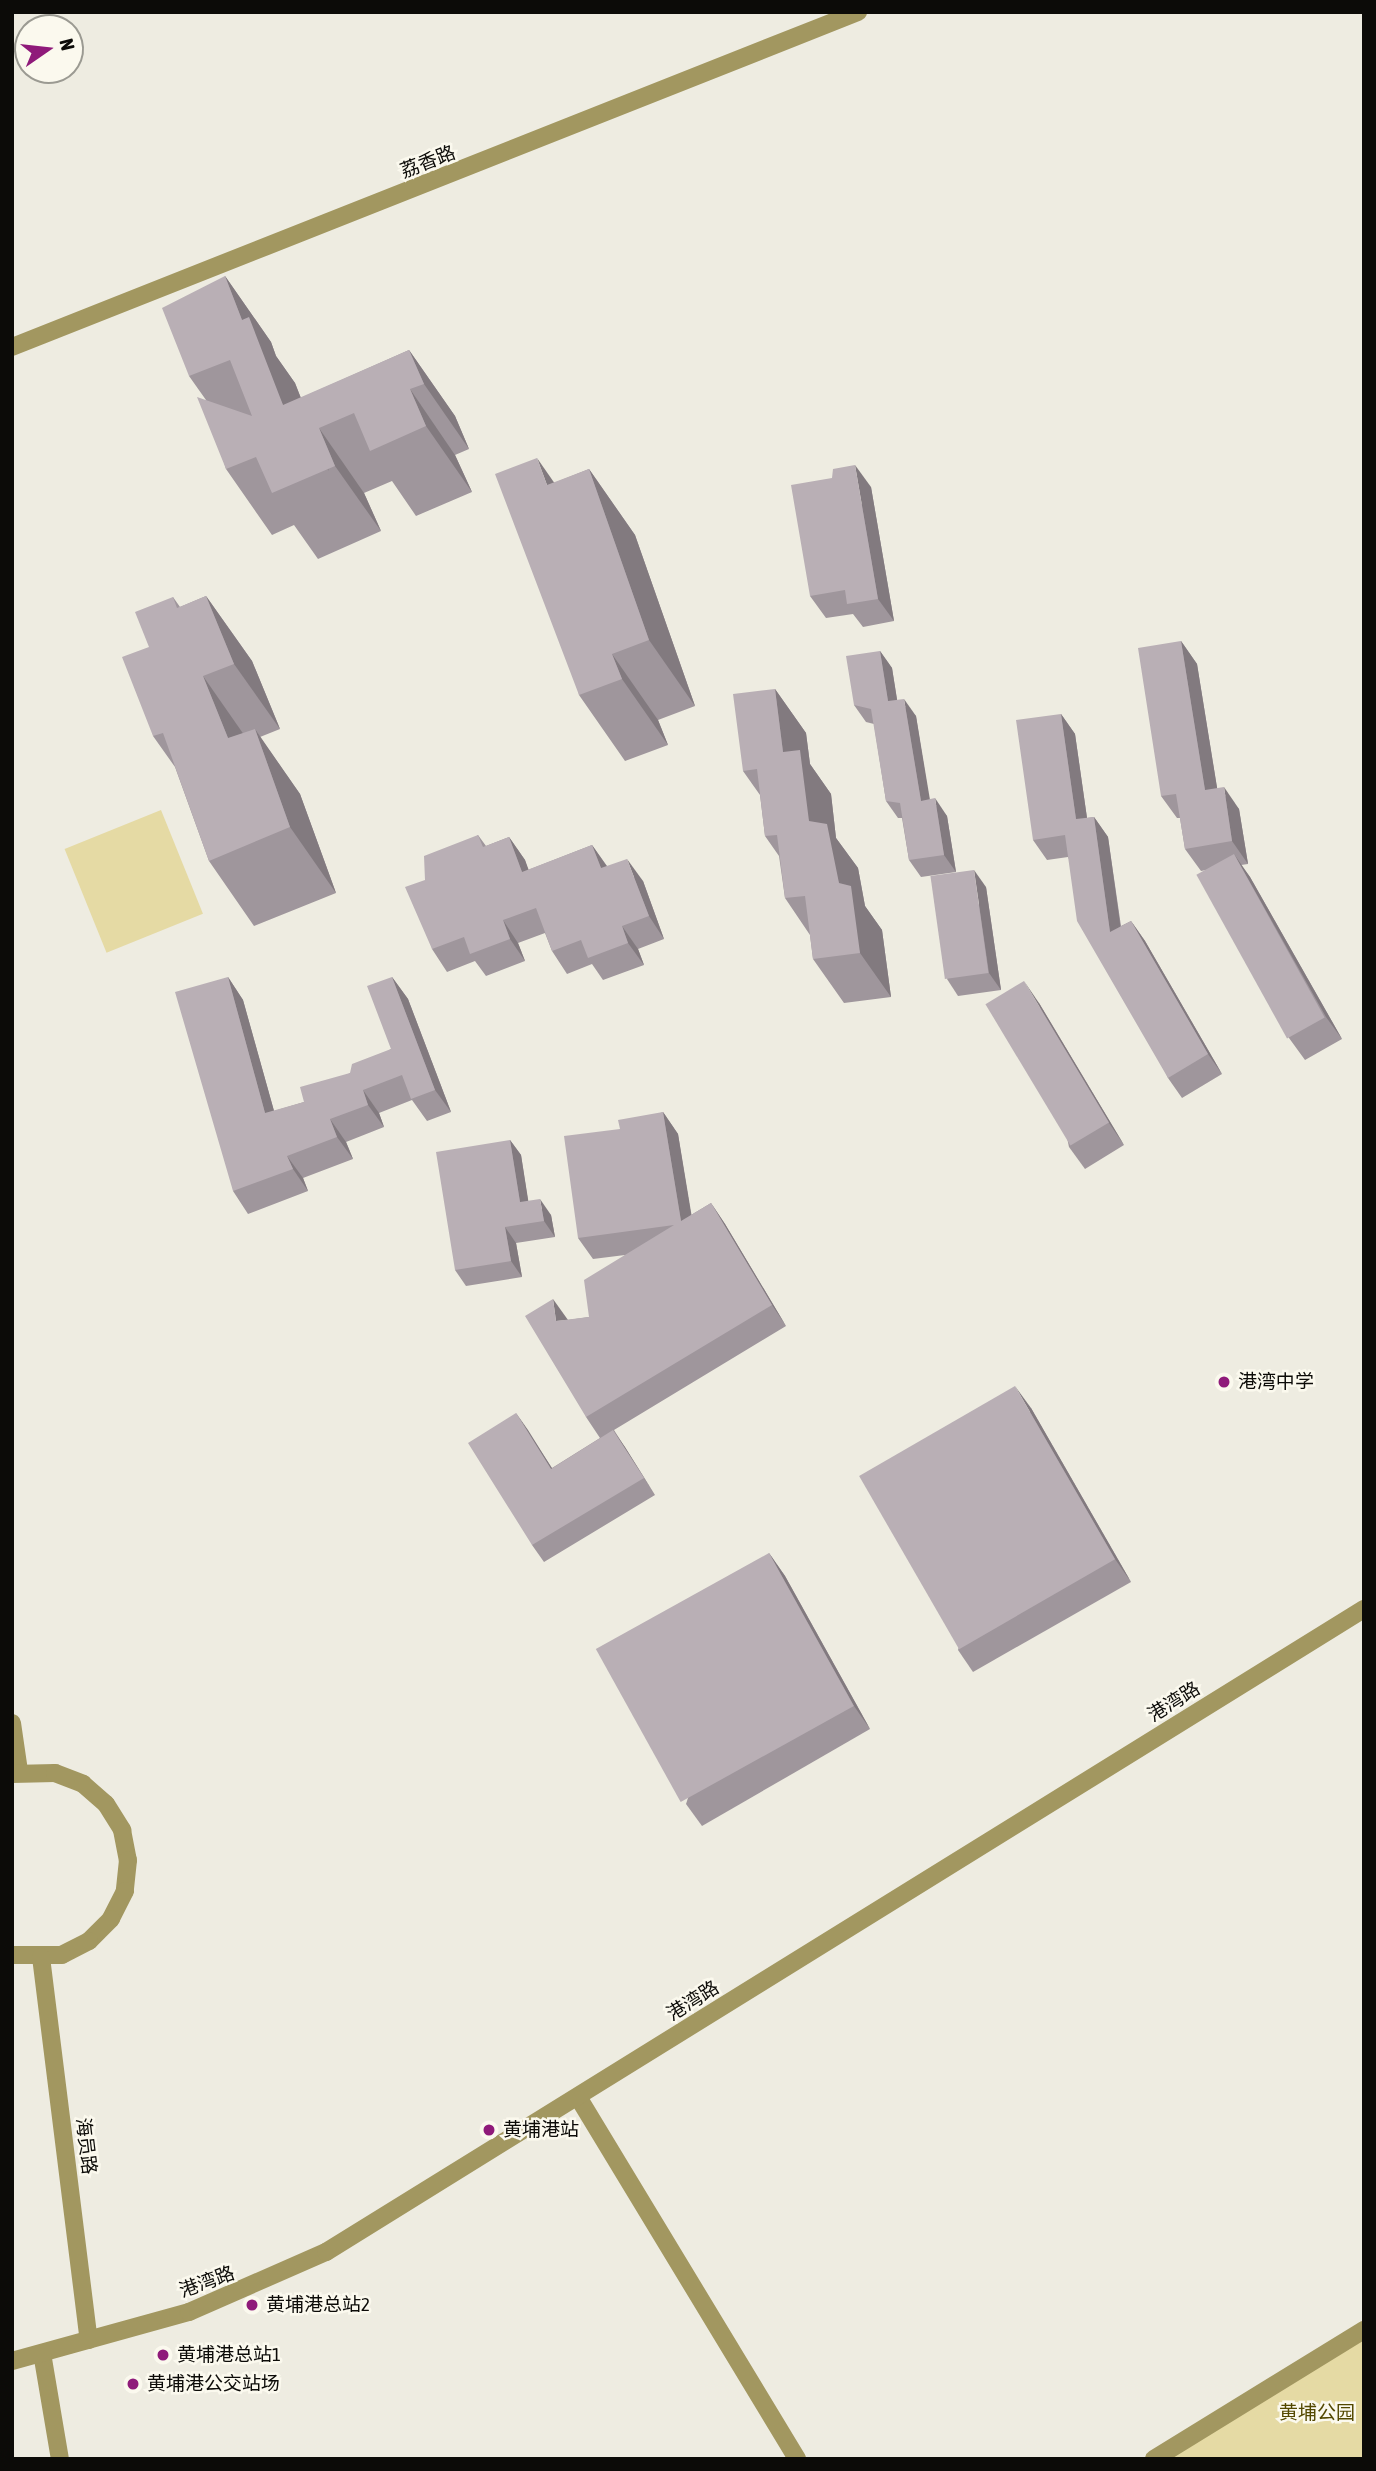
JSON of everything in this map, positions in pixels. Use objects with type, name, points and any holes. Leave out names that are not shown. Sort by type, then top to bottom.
[{"type":"street","name":"荔香路","points":[[12,347],[858,12]]},
{"type":"street","name":"港湾路","points":[[12,2361],[189,2312],[314,2258],[1364,1609]]},
{"type":"street","points":[[12,1723],[16,1772],[55,1773],[83,1784],[117,1821],[128,1860],[125,1891],[111,1919],[89,1941],[41,1957],[12,1955]]},
{"type":"street","name":"海员路","points":[[41,1957],[89,2340]]},
{"type":"street","points":[[578,2097],[797,2459]]},
{"type":"street","points":[[1154,2459],[1364,2330]]},
{"type":"street","points":[[42,2353],[60,2459]]},
{"type":"green space","points":[[161,810],[203,914],[107,953],[65,849]]},
{"type":"green space","name":"黄埔公园","points":[[1364,2333],[1364,2459],[1156,2459]]},
{"type":"building","points":[[225,276],[242,320],[249,317],[283,405],[409,350],[424,384],[410,389],[426,426],[370,451],[354,413],[319,428],[335,466],[272,493],[256,457],[226,469],[197,397],[252,416],[230,360],[189,376],[162,308]]},
{"type":"building","points":[[537,458],[547,485],[589,469],[649,640],[612,654],[622,679],[579,695],[495,474]]},
{"type":"building","points":[[855,465],[878,599],[847,604],[845,590],[810,596],[791,485],[832,478],[833,469]]},
{"type":"building","points":[[206,596],[234,664],[203,676],[228,738],[255,729],[290,827],[209,861],[163,733],[153,736],[122,657],[149,647],[135,612],[173,597],[177,608]]},
{"type":"building","points":[[1181,641],[1205,790],[1224,787],[1232,841],[1185,849],[1176,794],[1161,796],[1138,648]]},
{"type":"building","points":[[880,651],[888,701],[904,699],[921,801],[935,798],[944,855],[909,860],[900,803],[886,801],[871,709],[854,705],[846,656]]},
{"type":"building","points":[[775,689],[783,752],[800,750],[809,821],[827,824],[839,883],[851,886],[860,953],[813,959],[805,896],[785,898],[777,835],[765,836],[757,769],[743,771],[733,694]]},
{"type":"building","points":[[1061,714],[1076,819],[1094,817],[1110,932],[1131,921],[1208,1054],[1168,1078],[1077,921],[1065,835],[1033,840],[1016,720]]},
{"type":"building","points":[[478,835],[483,847],[509,837],[522,872],[592,845],[601,868],[627,859],[649,916],[622,926],[628,943],[588,958],[581,940],[552,951],[536,908],[503,920],[510,939],[470,954],[464,937],[432,949],[405,887],[425,880],[424,856]]},
{"type":"building","points":[[1234,854],[1325,1018],[1287,1038],[1196,875]]},
{"type":"building","points":[[974,870],[988,973],[945,979],[930,876]]},
{"type":"building","points":[[228,977],[265,1113],[304,1102],[300,1087],[350,1073],[352,1064],[391,1049],[367,986],[392,977],[435,1090],[411,1099],[402,1075],[363,1090],[368,1105],[330,1119],[337,1137],[287,1156],[293,1169],[233,1191],[175,992]]},
{"type":"building","points":[[1024,981],[1109,1122],[1070,1146],[985,1004]]},
{"type":"building","points":[[663,1112],[681,1221],[711,1203],[772,1305],[586,1417],[525,1316],[553,1299],[556,1321],[589,1317],[584,1280],[674,1225],[578,1238],[564,1136],[620,1129],[618,1120]]},
{"type":"building","points":[[510,1140],[520,1202],[540,1199],[544,1221],[505,1227],[511,1261],[455,1270],[436,1152]]},
{"type":"building","points":[[1015,1386],[1115,1559],[959,1649],[859,1476]]},
{"type":"building","points":[[516,1413],[551,1469],[613,1430],[644,1478],[532,1545],[468,1443]]},
{"type":"building","points":[[769,1553],[854,1706],[681,1802],[596,1649]]},
{"type":"place","name":"港湾中学","points":[[1224,1382]]},
{"type":"place","name":"黄埔港站","points":[[489,2130]]},
{"type":"place","name":"黄埔港总站2","points":[[252,2305]]},
{"type":"place","name":"黄埔港总站1","points":[[163,2355]]},
{"type":"place","name":"黄埔港公交站场","points":[[133,2384]]}]
